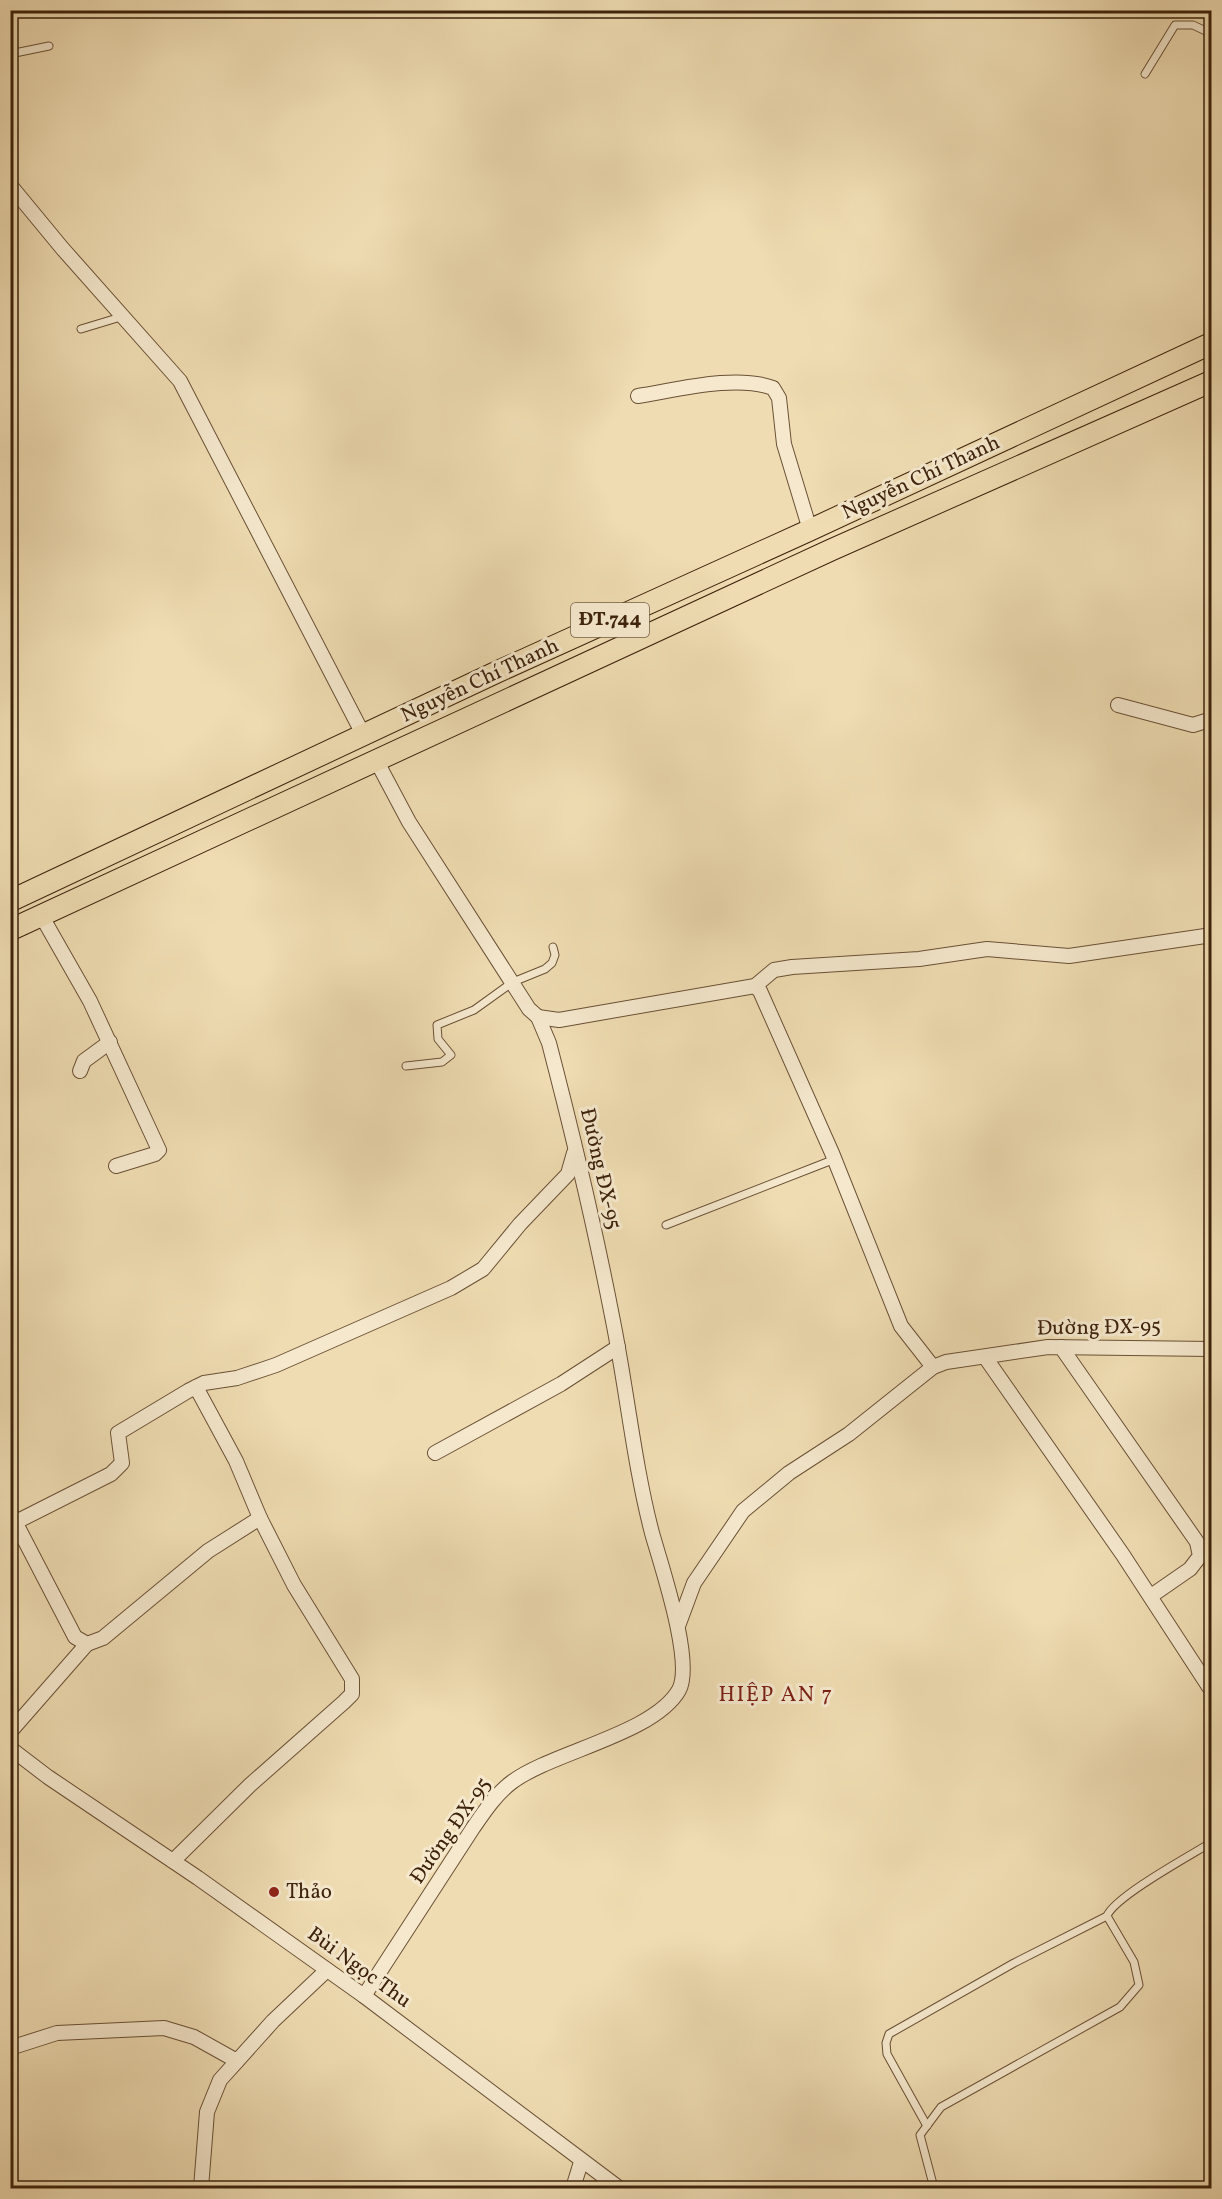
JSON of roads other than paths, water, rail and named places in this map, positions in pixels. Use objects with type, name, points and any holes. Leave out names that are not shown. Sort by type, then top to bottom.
[{"type":"main road","name":"Nguyễn Chí Thanh","points":[[19,897],[1212,343]]},
{"type":"main road","name":"Nguyễn Chí Thanh","points":[[10,930],[820,555],[1212,381]]},
{"type":"main road","points":[[364,736],[376,760]]},
{"type":"main road","points":[[19,897],[41,915]]},
{"type":"street","points":[[10,185],[180,381],[364,736]]},
{"type":"street","points":[[638,396],[722,384],[747,383],[773,388],[779,398],[784,444],[810,530]]},
{"type":"street","points":[[1118,705],[1193,725],[1212,719]]},
{"type":"street","name":"Đường ĐX-95","points":[[364,1996],[490,1804],[512,1782],[658,1712],[679,1690],[683,1676],[677,1630],[650,1525],[618,1347],[552,1054],[538,1017],[529,1009],[408,822],[376,760]]},
{"type":"street","points":[[41,915],[110,1042],[159,1150],[155,1154],[116,1166]]},
{"type":"street","points":[[538,1017],[559,1020],[755,986],[774,970],[792,967],[919,959],[987,949],[1069,956],[1212,935]]},
{"type":"street","points":[[755,986],[760,991],[835,1159],[901,1326],[933,1367]]},
{"type":"street","points":[[80,1071],[84,1061],[110,1042]]},
{"type":"street","points":[[87,1644],[75,1637],[13,1517],[111,1474],[122,1463],[118,1433],[196,1387],[276,1365],[451,1288],[483,1269],[520,1224],[568,1174],[574,1151]]},
{"type":"street","points":[[435,1453],[561,1384],[618,1347]]},
{"type":"street","points":[[1061,1347],[1197,1542],[1200,1557],[1190,1569],[1151,1596]]},
{"type":"street","name":"Đường ĐX-95","points":[[677,1630],[694,1583],[743,1511],[789,1473],[849,1434],[933,1367],[946,1362],[1061,1347],[1212,1349]]},
{"type":"street","points":[[985,1357],[1151,1596],[1209,1687]]},
{"type":"street","points":[[173,1862],[250,1785],[352,1694],[352,1679],[294,1585],[260,1518],[236,1461],[196,1387]]},
{"type":"street","points":[[10,1732],[87,1644],[103,1638],[208,1551],[260,1518]]},
{"type":"street","name":"Bùi Ngọc Thu","points":[[10,1748],[48,1777],[364,1996],[581,2162],[619,2188]]},
{"type":"street","points":[[201,2188],[207,2112],[220,2080],[273,2021],[327,1970]]},
{"type":"street","points":[[10,2048],[57,2033],[164,2028],[194,2037],[237,2061]]},
{"type":"street","points":[[573,2188],[581,2162]]},
{"type":"lane","points":[[1145,74],[1175,25],[1193,25],[1212,34]]},
{"type":"lane","points":[[10,54],[49,45]]},
{"type":"lane","points":[[81,329],[124,316]]},
{"type":"lane","points":[[406,1066],[442,1062],[451,1054],[438,1039],[437,1024],[474,1010],[513,982],[545,969],[552,963],[555,955],[554,947]]},
{"type":"lane","points":[[666,1225],[835,1159]]},
{"type":"lane","points":[[934,2188],[920,2135],[941,2107],[1120,2007],[1139,1985],[1134,1962],[1107,1916],[1109,1909],[1212,1842]]},
{"type":"lane","points":[[927,2126],[887,2054],[886,2043],[889,2034],[1014,1964],[1107,1916]]},
{"type":"place","name":"Thảo","points":[[274,1892]]},
{"type":"district","name":"HIỆP AN 7","points":[[776,1695]]}]
